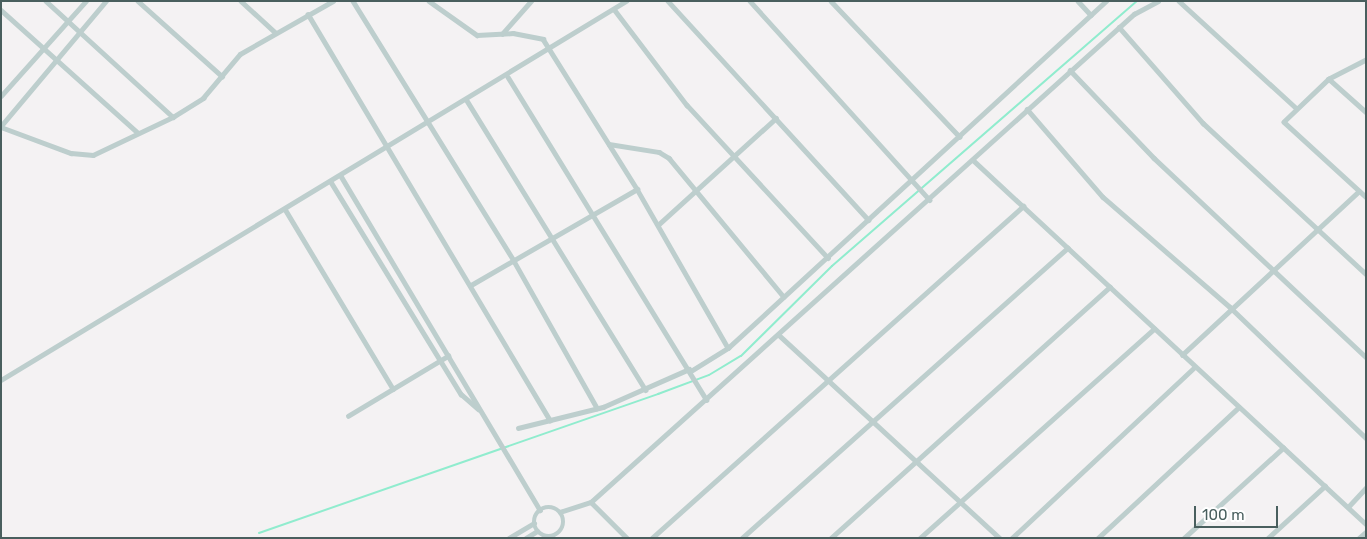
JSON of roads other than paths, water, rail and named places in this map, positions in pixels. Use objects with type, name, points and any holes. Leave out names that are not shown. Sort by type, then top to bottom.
[{"type":"street","points":[[46,1],[173,117]]},
{"type":"street","points":[[1,96],[86,1]]},
{"type":"street","points":[[106,1],[55,58],[1,127],[71,153],[93,155],[137,132],[173,117],[203,98],[240,54],[275,32],[330,2]]},
{"type":"street","points":[[138,1],[222,76]]},
{"type":"street","points":[[241,1],[275,32]]},
{"type":"street","points":[[353,1],[425,122],[514,261],[597,408]]},
{"type":"street","points":[[429,1],[477,36],[502,34],[542,39],[637,189],[728,348]]},
{"type":"street","points":[[502,34],[531,1]]},
{"type":"street","points":[[1,380],[387,149],[425,122],[508,77],[626,1]]},
{"type":"street","points":[[668,1],[869,220]]},
{"type":"street","points":[[750,1],[930,200]]},
{"type":"street","points":[[832,1],[960,137]]},
{"type":"street","points":[[1078,1],[1091,15]]},
{"type":"street","points":[[518,428],[597,408],[646,390],[691,372],[728,348],[914,181],[1106,1]]},
{"type":"street","points":[[560,512],[591,502],[780,336],[1070,70],[1119,27],[1158,1]]},
{"type":"street","points":[[1179,1],[1296,108]]},
{"type":"street","points":[[614,9],[735,158],[828,258]]},
{"type":"street","points":[[1,10],[137,132]]},
{"type":"street","points":[[308,14],[550,420]]},
{"type":"street","points":[[1119,27],[1203,123],[1366,274]]},
{"type":"street","points":[[1366,60],[1329,79],[1296,108],[1284,122],[1366,197]]},
{"type":"street","points":[[1070,70],[1154,158],[1366,357]]},
{"type":"street","points":[[508,77],[691,372],[703,388],[706,400]]},
{"type":"street","points":[[1329,79],[1366,112]]},
{"type":"street","points":[[466,99],[646,390]]},
{"type":"street","points":[[1027,109],[1103,197],[1230,307],[1366,438]]},
{"type":"street","points":[[658,225],[697,194],[776,118]]},
{"type":"street","points":[[608,144],[660,152],[784,297]]},
{"type":"street","points":[[974,160],[1366,524]]},
{"type":"street","points":[[341,176],[540,510]]},
{"type":"street","points":[[331,182],[461,394],[482,412]]},
{"type":"street","points":[[471,285],[595,217],[637,189]]},
{"type":"street","points":[[1182,355],[1230,307],[1359,191]]},
{"type":"street","points":[[652,538],[831,382],[1023,206]]},
{"type":"street","points":[[285,209],[393,389]]},
{"type":"street","points":[[742,538],[1068,248]]},
{"type":"street","points":[[831,538],[1110,287]]},
{"type":"street","points":[[920,538],[1154,328]]},
{"type":"street","points":[[780,336],[962,501],[1000,538]]},
{"type":"street","points":[[348,416],[448,356]]},
{"type":"street","points":[[1012,538],[1195,367]]},
{"type":"street","points":[[1098,538],[1239,408]]},
{"type":"street","points":[[1184,538],[1283,448]]},
{"type":"street","points":[[1268,538],[1325,486]]},
{"type":"street","points":[[1348,507],[1366,488]]},
{"type":"street","points":[[591,502],[627,538]]},
{"type":"street","points":[[540,510],[553,507],[560,512],[564,538]]},
{"type":"street","points":[[509,538],[534,522],[540,510]]},
{"type":"street","points":[[534,522],[537,531],[551,537],[562,531]]},
{"type":"street","points":[[526,538],[537,531]]},
{"type":"street","points":[[1359,538],[1366,532]]},
{"type":"waterway","points":[[259,533],[658,394],[709,375],[741,356],[832,266],[1137,1]]}]
